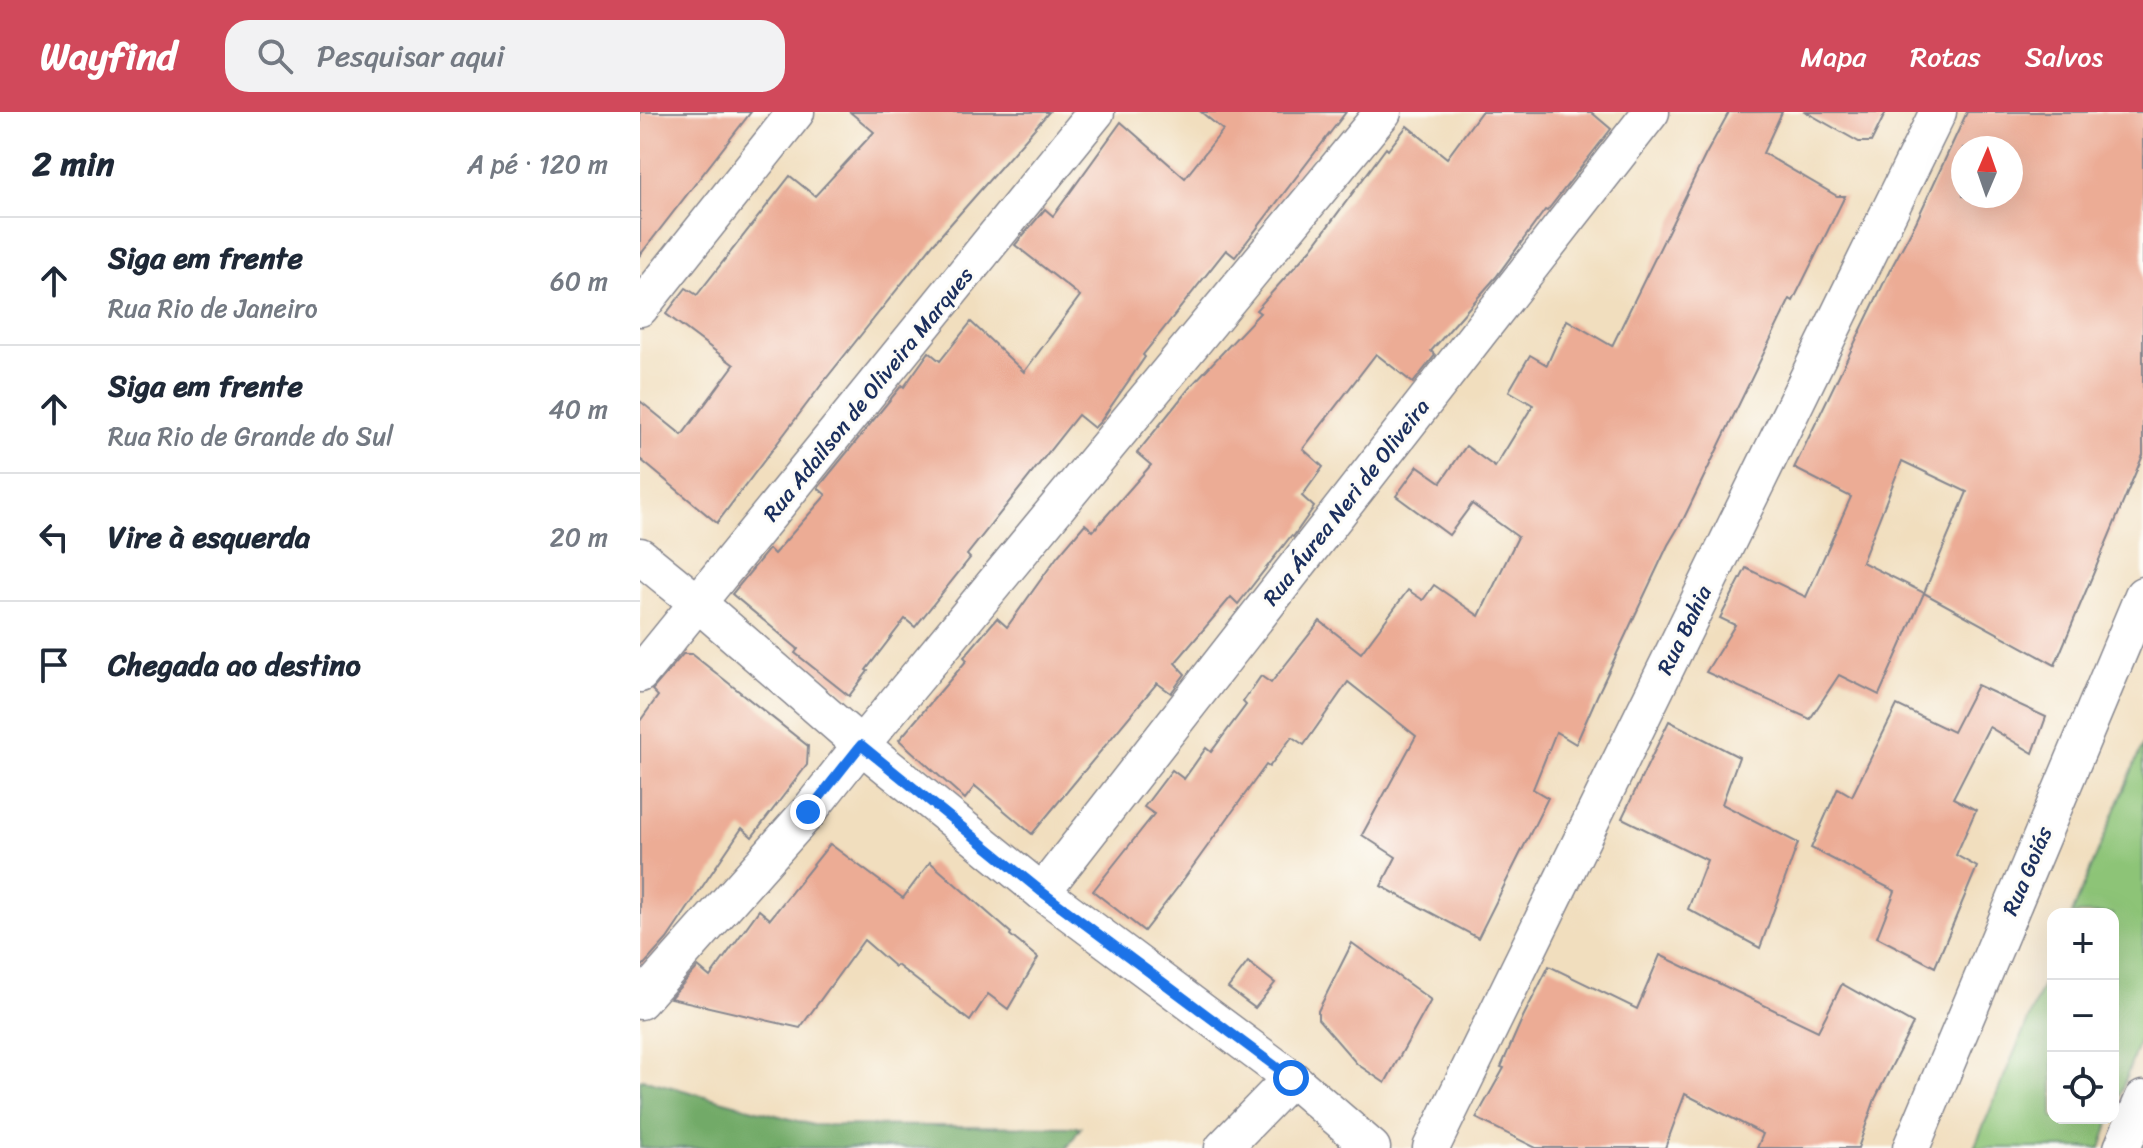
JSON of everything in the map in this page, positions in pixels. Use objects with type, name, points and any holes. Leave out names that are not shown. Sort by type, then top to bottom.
[{"type":"street","points":[[640,308],[796,112]]},
{"type":"street","name":"Rua Adailson de Oliveira Marques","points":[[640,674],[1096,112]]},
{"type":"street","points":[[640,1001],[808,812],[1383,112]]},
{"type":"street","name":"Rua Áurea Neri de Oliveira","points":[[1042,892],[1651,112]]},
{"type":"street","name":"Rua Bahia","points":[[1431,1148],[1938,112]]},
{"type":"street","points":[[640,556],[861,745],[1042,892],[1291,1078],[1372,1148]]},
{"type":"street","name":"Rua Goiás","points":[[1911,1148],[2143,595]]},
{"type":"street","points":[[1223,1148],[1291,1078]]},
{"type":"street","points":[[2122,1148],[2143,1099]]},
{"type":"green space","points":[[2143,744],[2143,1030],[2119,1097],[2119,908],[2075,908]]},
{"type":"green space","points":[[2047,975],[2047,1124],[2109,1124],[2101,1148],[1974,1148]]},
{"type":"green space","points":[[642,1079],[813,1125],[1081,1127],[1067,1148],[640,1148]]},
{"type":"building","points":[[640,112],[751,112],[640,255]]},
{"type":"building","points":[[850,112],[1049,112],[934,243],[717,523],[640,459],[640,401],[682,435],[734,365],[666,314],[686,288],[697,295],[790,176],[815,196],[874,132]]},
{"type":"building","points":[[1201,112],[1346,112],[1235,257],[1226,250],[1143,355],[1145,357],[1100,422],[1094,428],[1078,415],[967,555],[970,558],[915,627],[905,619],[849,696],[795,653],[798,649],[732,594],[769,549],[774,554],[826,495],[818,488],[902,385],[904,387],[929,352],[940,361],[971,322],[1024,372],[1080,296],[1015,245],[1045,209],[1053,216],[1121,122],[1185,178],[1223,130]]},
{"type":"building","points":[[1481,112],[1591,112],[1611,129],[1545,210],[1496,277],[1431,351],[1435,355],[1413,383],[1376,354],[1303,449],[1323,467],[1302,496],[1314,507],[1238,604],[1231,597],[1175,663],[1185,674],[1171,693],[1157,683],[1032,834],[975,786],[965,799],[899,740],[967,660],[964,657],[997,618],[1007,627],[1085,524],[1093,531],[1151,465],[1137,453],[1191,386],[1260,313],[1256,310],[1311,249],[1386,148],[1388,150],[1407,126],[1447,158]]},
{"type":"building","points":[[1729,112],[1782,112],[1763,153],[1837,196],[1845,196],[1793,301],[1790,299],[1668,545],[1576,744],[1556,732],[1533,789],[1548,798],[1478,938],[1381,886],[1396,857],[1362,835],[1416,736],[1348,682],[1304,745],[1292,737],[1269,767],[1266,765],[1144,931],[1093,891],[1154,814],[1144,807],[1172,770],[1184,779],[1206,748],[1211,752],[1246,705],[1243,702],[1261,676],[1271,683],[1320,621],[1361,653],[1408,590],[1423,600],[1434,585],[1479,616],[1518,537],[1472,504],[1449,535],[1396,496],[1418,466],[1441,482],[1466,446],[1495,467],[1533,405],[1509,391],[1530,355],[1547,365],[1567,320],[1612,346]]},
{"type":"building","points":[[1806,112],[1886,112],[1871,142],[1859,142]]},
{"type":"building","points":[[1967,112],[2143,112],[2143,455],[2055,665],[1924,593],[1879,695],[1839,675],[1810,719],[1706,672],[1735,625],[1720,618],[1746,568],[1806,597],[1851,497],[1794,468],[1951,147],[1951,208],[2023,208],[2023,136],[1956,136]],"holes":[[[1902,461],[1967,492],[1924,593],[1862,562]]]},
{"type":"building","points":[[683,654],[692,654],[808,746],[807,765],[752,837],[742,828],[667,939],[640,969],[640,721],[658,696],[652,690]]},
{"type":"building","points":[[1977,685],[2046,717],[2033,753],[1989,727],[1953,798],[1976,810],[1956,855],[1977,867],[1935,967],[1877,937],[1895,891],[1811,848],[1838,788],[1852,796],[1897,705],[1953,732]]},
{"type":"building","points":[[1669,721],[1739,757],[1722,804],[1798,843],[1760,948],[1688,909],[1707,860],[1622,818]]},
{"type":"building","points":[[830,844],[903,898],[930,862],[1038,958],[1008,1009],[988,994],[970,1021],[897,965],[895,967],[864,940],[800,1028],[670,998],[698,967],[710,977],[759,910],[770,919]]},
{"type":"building","points":[[1352,943],[1431,1000],[1385,1083],[1357,1064],[1318,1019],[1318,1011]]},
{"type":"building","points":[[1660,955],[1818,1031],[1842,984],[1913,1024],[1875,1099],[1858,1148],[1757,1148],[1763,1134],[1685,1094],[1665,1148],[1536,1148],[1476,1118],[1504,1068],[1501,1067],[1523,1017],[1549,966],[1637,1009]]},
{"type":"building","points":[[1248,962],[1275,983],[1255,1008],[1228,988]]},
{"type":"route","points":[[808,812],[861,745],[1042,892],[1291,1078]]}]
